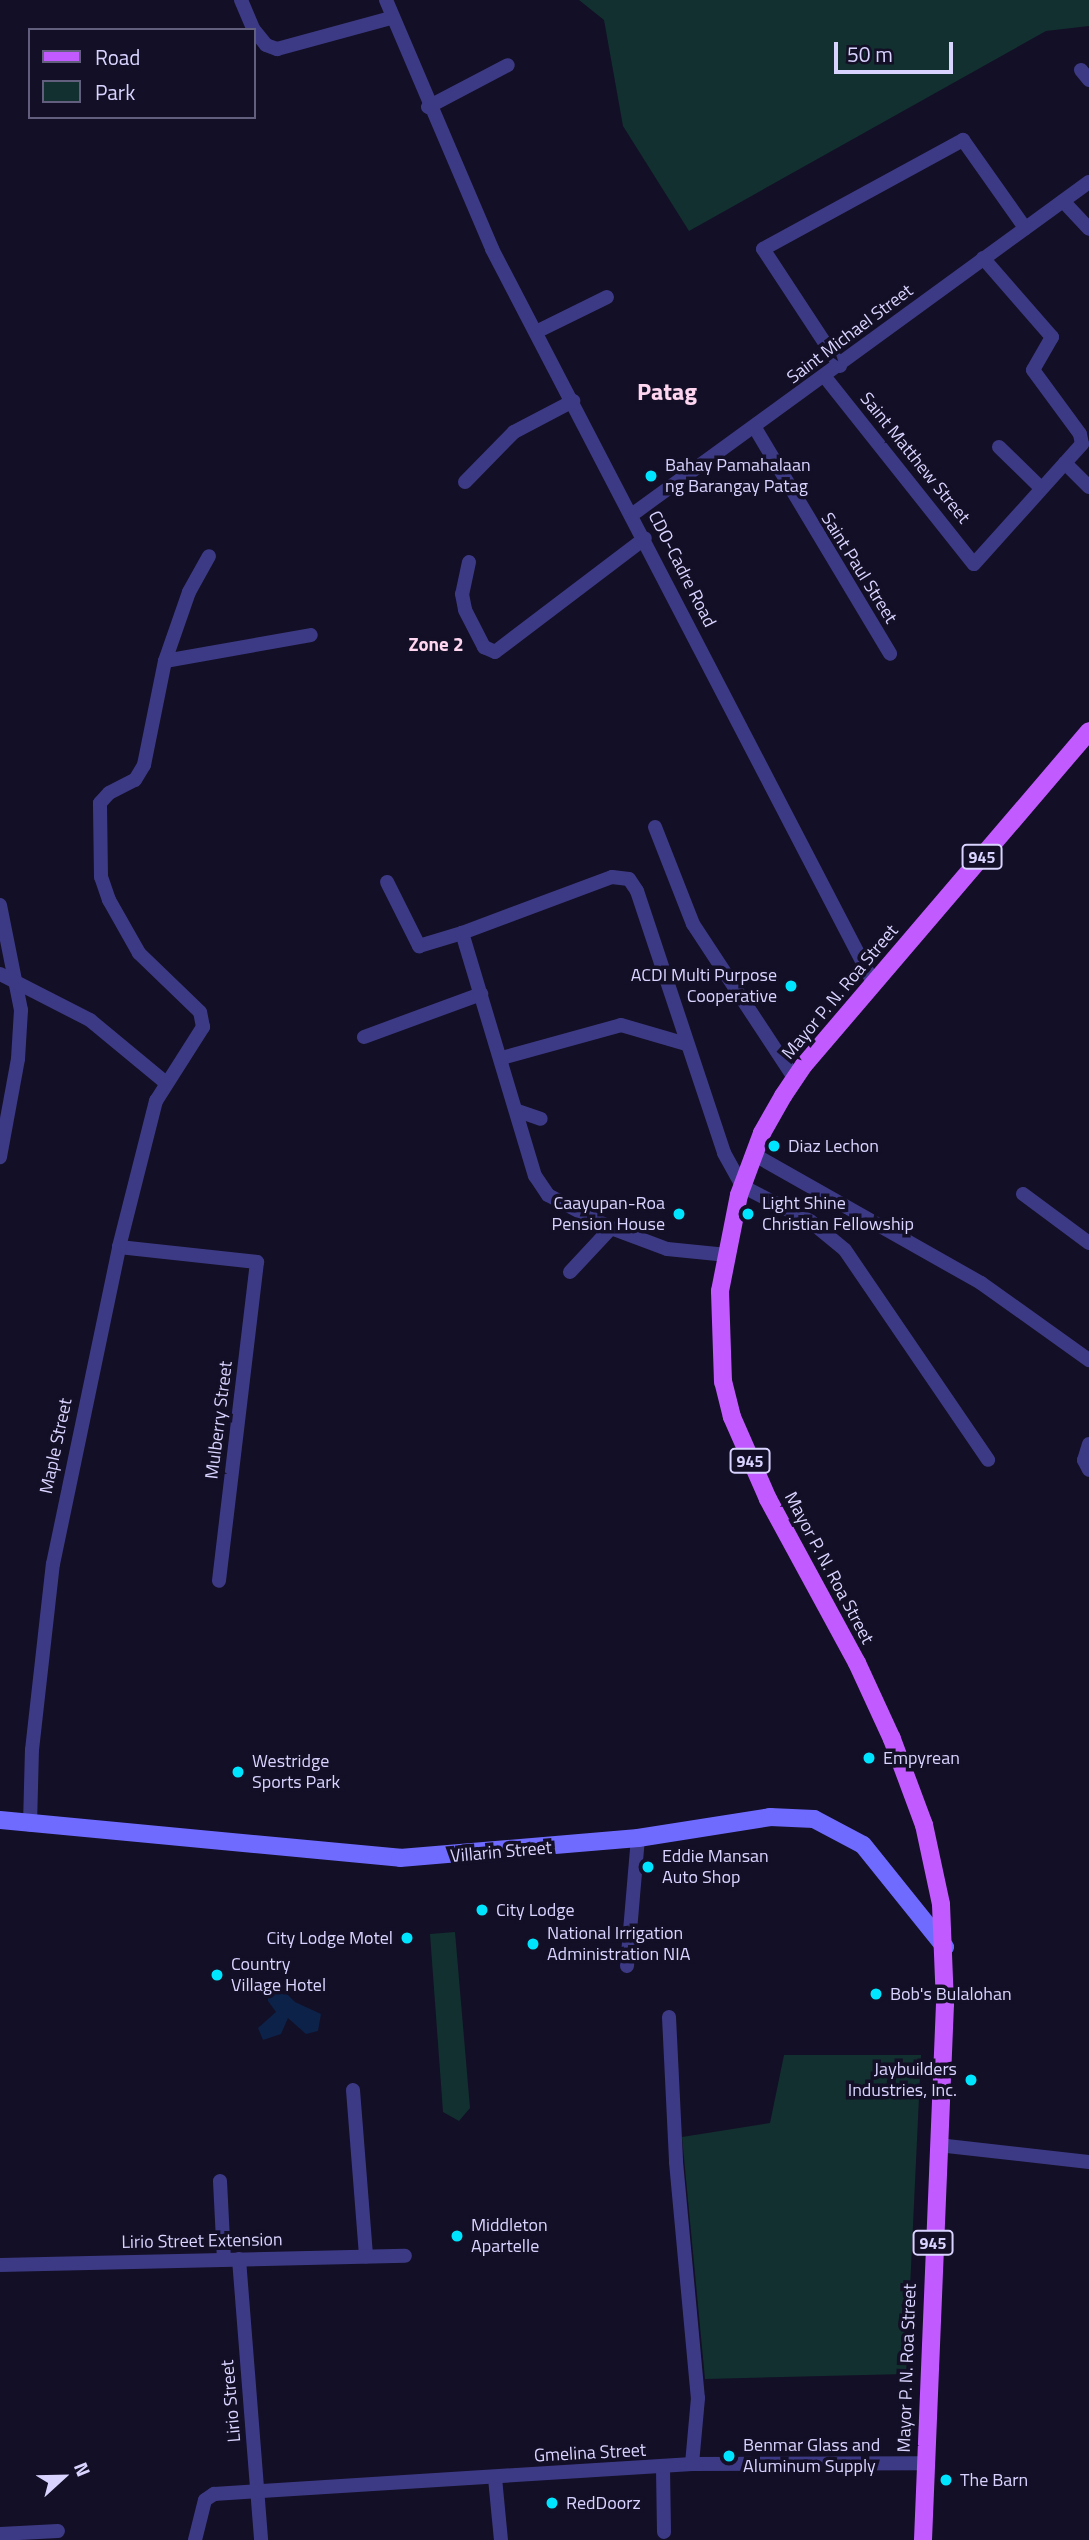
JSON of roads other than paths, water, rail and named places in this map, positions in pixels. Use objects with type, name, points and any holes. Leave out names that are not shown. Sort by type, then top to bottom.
[{"type":"main road","name":"Mayor P. N. Roa Street","points":[[923,2540],[945,1947],[934,1863],[909,1779],[857,1663],[768,1499],[732,1417],[718,1333],[727,1255],[742,1186],[753,1154],[795,1079],[873,982],[1089,731]]},
{"type":"main road","name":"Villarin Street","points":[[0,1820],[30,1825],[400,1858],[638,1838],[770,1817],[814,1819],[863,1845],[945,1947]]},
{"type":"street","points":[[241,0],[253,28]]},
{"type":"street","name":"CDO-Cadre Road","points":[[386,0],[428,107],[536,332],[873,982]]},
{"type":"street","points":[[256,32],[266,45],[277,49],[391,18]]},
{"type":"street","points":[[428,107],[508,65]]},
{"type":"street","points":[[840,366],[763,249],[963,140],[1025,228]]},
{"type":"street","name":"Saint Michael Street","points":[[632,514],[755,428],[1089,182]]},
{"type":"street","points":[[1063,201],[1089,229]]},
{"type":"street","points":[[983,258],[1052,337],[1033,370],[1083,439],[1041,488],[999,447]]},
{"type":"street","points":[[536,332],[607,297]]},
{"type":"street","name":"Saint Matthew Street","points":[[825,377],[974,564],[1041,488]]},
{"type":"street","points":[[465,482],[514,432],[573,401]]},
{"type":"street","name":"Saint Paul Street","points":[[755,428],[890,654]]},
{"type":"street","points":[[1065,463],[1089,487]]},
{"type":"street","points":[[469,562],[462,594],[465,610],[484,647],[495,652],[645,538]]},
{"type":"street","name":"Maple Street","points":[[30,1825],[33,1750],[53,1564],[119,1247],[149,1125],[165,1082],[202,1035],[202,1018],[139,953],[114,910],[101,877],[99,818],[104,797],[135,780],[144,765],[166,661],[189,592],[209,556]]},
{"type":"street","points":[[166,661],[311,635]]},
{"type":"street","points":[[655,827],[693,924],[795,1079]]},
{"type":"street","points":[[387,882],[419,946],[462,933],[612,877],[624,877],[637,891],[724,1153],[742,1186],[810,1222],[845,1250],[988,1460]]},
{"type":"street","points":[[0,905],[18,981],[18,1059],[0,1157]]},
{"type":"street","points":[[462,933],[518,1111],[535,1176],[548,1195],[611,1228],[667,1249],[727,1255]]},
{"type":"street","points":[[0,974],[90,1020],[165,1082]]},
{"type":"street","points":[[364,1037],[481,994]]},
{"type":"street","points":[[502,1058],[621,1025],[686,1044]]},
{"type":"street","points":[[518,1111],[541,1119]]},
{"type":"street","points":[[753,1154],[981,1283],[1089,1360]]},
{"type":"street","points":[[1023,1194],[1089,1243]]},
{"type":"street","points":[[570,1272],[611,1228]]},
{"type":"street","name":"Mulberry Street","points":[[119,1247],[257,1262],[219,1581]]},
{"type":"street","points":[[1089,1444],[1084,1460],[1089,1470]]},
{"type":"street","points":[[627,1966],[638,1838]]},
{"type":"street","points":[[669,2017],[676,2162],[698,2398],[692,2464]]},
{"type":"street","points":[[353,2090],[366,2256]]},
{"type":"street","points":[[938,2145],[1089,2162]]},
{"type":"street","name":"Lirio Street","points":[[220,2181],[232,2259],[261,2540]]},
{"type":"street","name":"Lirio Street Extension","points":[[0,2265],[405,2256]]},
{"type":"street","name":"Gmelina Street","points":[[195,2540],[208,2496],[692,2464],[924,2463]]},
{"type":"street","points":[[663,2468],[664,2532]]},
{"type":"street","points":[[495,2478],[501,2540]]},
{"type":"street","points":[[0,2534],[58,2530]]},
{"type":"water","points":[[280,1987],[295,2002],[321,2014],[318,2031],[306,2034],[288,2018],[281,2034],[263,2040],[258,2028],[276,2012],[268,2001],[268,1993]]},
{"type":"place","name":"Bahay Pamahalaan ng Barangay Patag","points":[[651,476]]},
{"type":"place","name":"ACDI Multi Purpose Cooperative","points":[[791,986]]},
{"type":"place","name":"Diaz Lechon","points":[[774,1146]]},
{"type":"place","name":"Caayupan-Roa Pension House","points":[[679,1214]]},
{"type":"place","name":"Light Shine Christian Fellowship","points":[[748,1214]]},
{"type":"place","name":"Empyrean","points":[[869,1758]]},
{"type":"place","name":"Westridge Sports Park","points":[[238,1772]]},
{"type":"place","name":"Eddie Mansan Auto Shop","points":[[648,1867]]},
{"type":"place","name":"City Lodge","points":[[482,1910]]},
{"type":"place","name":"City Lodge Motel","points":[[407,1938]]},
{"type":"place","name":"National Irrigation Administration NIA","points":[[533,1944]]},
{"type":"place","name":"Country Village Hotel","points":[[217,1975]]},
{"type":"place","name":"Bob's Bulalohan","points":[[876,1994]]},
{"type":"place","name":"Jaybuilders Industries, Inc.","points":[[971,2080]]},
{"type":"place","name":"Middleton Apartelle","points":[[457,2236]]},
{"type":"place","name":"Benmar Glass and Aluminum Supply","points":[[729,2456]]},
{"type":"place","name":"The Barn","points":[[946,2480]]},
{"type":"place","name":"RedDoorz","points":[[552,2503]]},
{"type":"district","name":"Patag","points":[[667,392]]},
{"type":"district","name":"Zone 2","points":[[436,644]]}]
